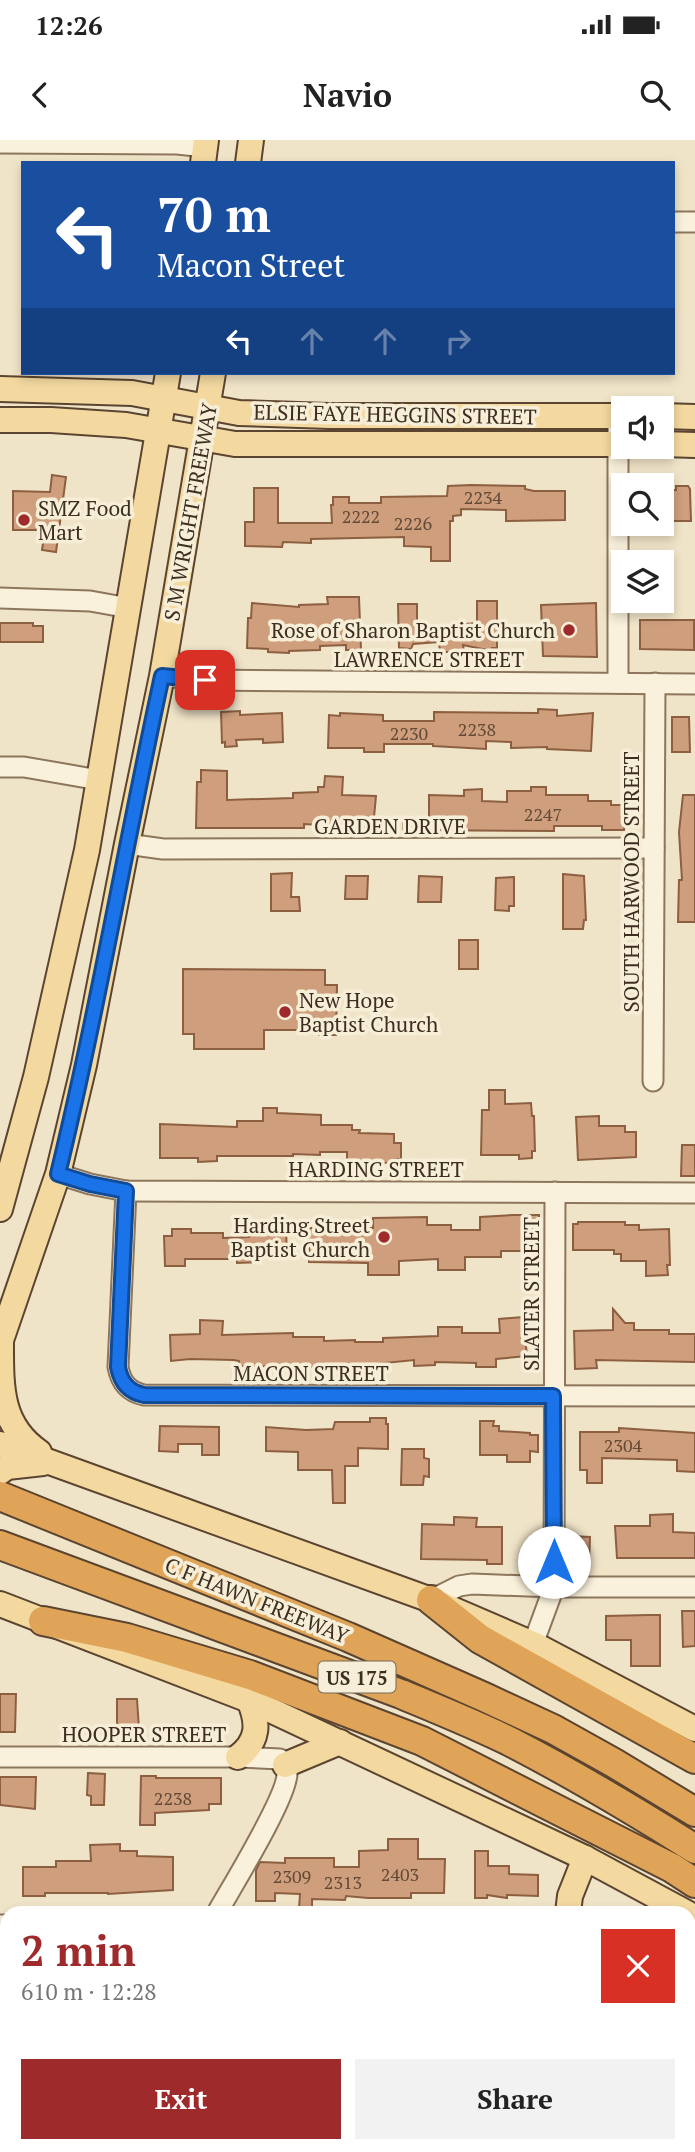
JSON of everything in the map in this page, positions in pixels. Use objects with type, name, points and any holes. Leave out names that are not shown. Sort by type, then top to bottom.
[{"type":"highway","name":"C F HAWN FREEWAY","points":[[0,1496],[348,1637],[484,1697],[590,1749],[695,1812]]},
{"type":"highway","name":"C F HAWN FREEWAY","points":[[0,1545],[388,1689],[451,1715],[564,1770],[628,1806],[695,1849]]},
{"type":"highway","points":[[431,1600],[480,1639],[695,1759]]},
{"type":"highway","points":[[43,1621],[127,1638],[250,1675],[422,1741],[660,1862],[695,1883]]},
{"type":"main road","points":[[248,161],[251,140]]},
{"type":"main road","name":"S M WRIGHT FREEWAY","points":[[1,1205],[55,993],[87,850],[168,375]]},
{"type":"main road","name":"S M WRIGHT FREEWAY","points":[[55,1462],[24,1443],[11,1428],[1,1393],[0,1342],[58,1174],[84,1065],[162,676],[213,375]]},
{"type":"main road","name":"ELSIE FAYE HEGGINS STREET","points":[[0,389],[132,393],[239,413],[329,416],[611,416]]},
{"type":"main road","points":[[674,416],[695,417]]},
{"type":"main road","name":"ELSIE FAYE HEGGINS STREET","points":[[0,420],[51,420],[159,430],[235,444],[611,444]]},
{"type":"main road","points":[[674,444],[695,445]]},
{"type":"main road","points":[[0,1444],[431,1600],[533,1644],[695,1729]]},
{"type":"main road","points":[[0,1472],[7,1467],[55,1462]]},
{"type":"main road","points":[[0,1604],[249,1700],[585,1858],[675,1906]]},
{"type":"main road","points":[[239,1757],[250,1745],[256,1728],[256,1715],[249,1700]]},
{"type":"main road","points":[[286,1772],[309,1755],[340,1742]]},
{"type":"main road","points":[[569,1906],[585,1858]]},
{"type":"street","points":[[0,144],[177,144],[205,150]]},
{"type":"street","points":[[675,222],[695,222]]},
{"type":"street","points":[[618,683],[620,459]]},
{"type":"street","points":[[0,598],[90,601],[130,608]]},
{"type":"street","name":"LAWRENCE STREET","points":[[162,676],[205,680],[695,684]]},
{"type":"street","name":"SOUTH HARWOOD STREET","points":[[653,1081],[655,683]]},
{"type":"street","points":[[0,767],[24,766],[99,780]]},
{"type":"street","name":"GARDEN DRIVE","points":[[127,844],[163,849],[654,848]]},
{"type":"street","name":"HARDING STREET","points":[[58,1174],[126,1191],[695,1193]]},
{"type":"street","name":"MACON STREET","points":[[126,1191],[118,1367],[126,1387],[134,1393],[695,1396]]},
{"type":"street","name":"SLATER STREET","points":[[533,1644],[554,1587],[555,1192]]},
{"type":"street","points":[[431,1600],[459,1586],[472,1584],[695,1587]]},
{"type":"street","name":"HOOPER STREET","points":[[0,1757],[273,1758],[280,1759],[286,1772]]},
{"type":"street","points":[[221,1906],[278,1802],[286,1772]]},
{"type":"building","points":[[52,475],[66,477],[56,552],[42,550],[45,530],[13,530],[13,491],[50,492]]},
{"type":"building","points":[[448,486],[525,486],[525,489],[534,491],[565,491],[565,520],[506,521],[506,510],[461,509],[461,515],[453,516],[453,521],[450,521],[450,561],[431,561],[431,547],[404,546],[404,537],[311,539],[311,543],[283,542],[282,547],[245,546],[245,522],[254,522],[254,488],[278,488],[278,523],[332,523],[333,497],[349,497],[349,503],[381,503],[381,497],[447,496]]},
{"type":"building","points":[[676,486],[688,486],[690,489],[691,521],[674,521]]},
{"type":"building","points":[[327,597],[359,597],[361,650],[346,650],[346,645],[320,646],[320,650],[289,653],[247,648],[248,618],[251,618],[252,603],[299,607],[328,604]]},
{"type":"building","points":[[477,601],[497,601],[497,648],[492,648],[492,651],[463,645],[464,652],[440,652],[439,642],[413,644],[411,649],[399,648],[398,604],[417,604],[417,628],[477,623]]},
{"type":"building","name":"Rose of Sharon Baptist Church","points":[[596,603],[597,657],[543,656],[541,605]]},
{"type":"building","points":[[640,620],[694,620],[694,650],[640,649]]},
{"type":"building","points":[[0,623],[33,623],[33,626],[43,626],[43,642],[0,642]]},
{"type":"building","points":[[538,709],[557,710],[557,716],[593,713],[591,751],[547,747],[511,748],[511,742],[486,741],[486,749],[433,744],[384,744],[384,752],[364,752],[364,748],[328,748],[329,715],[383,715],[383,721],[434,721],[434,712],[538,713]]},
{"type":"building","points":[[240,711],[240,715],[282,713],[283,742],[263,743],[263,739],[236,740],[237,746],[225,747],[225,742],[222,743],[221,712]]},
{"type":"building","points":[[672,717],[689,717],[690,752],[672,752]]},
{"type":"building","points":[[201,770],[227,771],[227,800],[293,798],[293,793],[318,792],[318,787],[324,787],[325,776],[343,777],[342,795],[376,796],[373,828],[304,824],[304,828],[196,828],[197,782],[201,782]]},
{"type":"building","points":[[531,787],[546,787],[546,795],[588,795],[588,801],[611,801],[611,805],[624,805],[624,830],[602,830],[602,826],[554,826],[554,831],[403,830],[403,819],[429,819],[429,795],[464,796],[464,790],[482,789],[482,801],[507,802],[507,791],[531,791]]},
{"type":"building","points":[[683,795],[695,795],[695,922],[678,922],[679,880],[682,880],[679,832]]},
{"type":"building","points":[[292,873],[291,897],[299,897],[300,911],[271,911],[271,874]]},
{"type":"building","points":[[563,874],[584,876],[586,920],[583,929],[563,929]]},
{"type":"building","points":[[346,876],[368,876],[367,899],[345,899]]},
{"type":"building","points":[[419,876],[442,877],[441,902],[418,902]]},
{"type":"building","points":[[514,877],[514,906],[509,906],[509,911],[495,910],[496,878]]},
{"type":"building","points":[[459,940],[478,940],[478,969],[459,969]]},
{"type":"building","name":"New Hope Baptist Church","points":[[183,969],[325,970],[325,985],[337,985],[336,1035],[319,1035],[319,1030],[264,1030],[264,1049],[194,1049],[194,1034],[183,1034]]},
{"type":"building","points":[[489,1090],[505,1090],[505,1104],[531,1103],[535,1151],[532,1151],[532,1158],[519,1159],[519,1155],[481,1155],[482,1110],[489,1110]]},
{"type":"building","points":[[263,1108],[277,1108],[277,1113],[321,1115],[321,1125],[352,1125],[352,1130],[360,1130],[359,1133],[394,1134],[394,1143],[401,1143],[401,1159],[394,1159],[394,1163],[347,1162],[347,1152],[293,1156],[217,1156],[217,1161],[198,1162],[198,1158],[160,1158],[160,1124],[237,1127],[237,1121],[263,1121]]},
{"type":"building","points":[[599,1116],[599,1126],[625,1126],[625,1132],[636,1132],[636,1157],[578,1160],[576,1117]]},
{"type":"building","points":[[682,1145],[695,1145],[695,1176],[681,1176]]},
{"type":"building","points":[[539,1215],[539,1251],[501,1251],[501,1257],[465,1257],[465,1270],[438,1270],[438,1259],[399,1261],[399,1275],[368,1275],[368,1263],[309,1262],[309,1228],[373,1228],[373,1218],[427,1217],[427,1225],[451,1225],[451,1230],[480,1230],[480,1217]]},
{"type":"building","points":[[625,1222],[625,1225],[639,1225],[639,1230],[669,1229],[668,1275],[646,1276],[646,1261],[621,1261],[621,1254],[614,1254],[614,1250],[573,1250],[573,1224]]},
{"type":"building","points":[[172,1229],[191,1229],[191,1233],[223,1233],[223,1238],[249,1237],[249,1232],[286,1230],[287,1256],[262,1257],[262,1262],[237,1263],[237,1259],[185,1259],[185,1266],[165,1266],[164,1236],[172,1236]]},
{"type":"building","points":[[613,1309],[625,1323],[634,1323],[634,1330],[669,1330],[669,1334],[695,1334],[695,1362],[596,1360],[597,1368],[575,1369],[574,1331],[613,1330]]},
{"type":"building","points":[[523,1317],[527,1356],[496,1359],[496,1367],[476,1367],[476,1363],[435,1362],[435,1365],[414,1366],[414,1360],[345,1367],[239,1366],[239,1361],[234,1360],[171,1361],[170,1335],[200,1334],[200,1320],[223,1321],[222,1335],[293,1333],[293,1337],[324,1337],[324,1341],[383,1342],[383,1338],[438,1336],[438,1327],[462,1327],[462,1333],[500,1333],[499,1319]]},
{"type":"building","points":[[370,1418],[386,1418],[388,1449],[358,1448],[358,1466],[345,1466],[345,1503],[333,1503],[332,1470],[298,1470],[298,1452],[266,1451],[266,1427],[333,1429],[335,1422],[370,1422]]},
{"type":"building","points":[[480,1421],[494,1421],[493,1426],[499,1426],[499,1431],[538,1435],[538,1452],[530,1451],[530,1462],[507,1462],[507,1455],[480,1455]]},
{"type":"building","points":[[160,1426],[219,1427],[219,1455],[202,1455],[202,1444],[178,1444],[178,1452],[159,1451]]},
{"type":"building","points":[[619,1428],[695,1433],[695,1472],[677,1471],[677,1460],[602,1458],[602,1483],[587,1483],[587,1470],[580,1470],[580,1432],[619,1432]]},
{"type":"building","points":[[402,1449],[424,1449],[424,1458],[429,1459],[429,1477],[424,1476],[423,1485],[401,1485]]},
{"type":"building","points":[[673,1514],[673,1532],[695,1533],[695,1558],[617,1558],[615,1526],[650,1526],[650,1515]]},
{"type":"building","points":[[454,1517],[477,1518],[476,1527],[502,1527],[502,1564],[487,1564],[487,1560],[421,1559],[422,1524],[454,1525]]},
{"type":"building","points":[[569,1536],[590,1537],[589,1563],[568,1562]]},
{"type":"building","points":[[682,1611],[695,1611],[695,1646],[683,1647]]},
{"type":"building","points":[[660,1615],[660,1666],[631,1666],[631,1640],[606,1640],[606,1616]]},
{"type":"building","points":[[0,1694],[16,1694],[15,1732],[0,1732]]},
{"type":"building","points":[[117,1699],[137,1699],[139,1729],[117,1729]]},
{"type":"building","points":[[88,1773],[105,1774],[104,1805],[91,1805],[91,1796],[87,1795]]},
{"type":"building","points":[[141,1776],[221,1778],[221,1804],[209,1804],[209,1810],[155,1813],[155,1825],[140,1825]]},
{"type":"building","points":[[0,1777],[36,1777],[35,1809],[0,1805]]},
{"type":"building","points":[[388,1839],[418,1839],[418,1859],[445,1859],[444,1893],[411,1893],[411,1898],[346,1896],[345,1900],[312,1899],[312,1906],[299,1906],[300,1894],[275,1893],[275,1901],[256,1901],[256,1870],[260,1862],[285,1863],[285,1858],[334,1858],[334,1867],[359,1867],[359,1851],[388,1850]]},
{"type":"building","points":[[120,1844],[120,1851],[137,1851],[137,1856],[173,1857],[173,1890],[108,1894],[45,1893],[45,1896],[23,1896],[23,1867],[56,1867],[56,1861],[91,1861],[90,1845]]},
{"type":"building","points":[[475,1851],[488,1851],[488,1866],[509,1866],[509,1874],[538,1875],[538,1896],[507,1895],[507,1898],[487,1895],[487,1898],[475,1898]]},
{"type":"place","name":"SMZ Food Mart","points":[[24,520]]},
{"type":"place","name":"Rose of Sharon Baptist Church","points":[[569,630]]},
{"type":"place","name":"New Hope Baptist Church","points":[[285,1012]]},
{"type":"place","name":"Harding Street Baptist Church","points":[[384,1237]]},
{"type":"route","points":[[205,680],[162,676],[84,1065],[58,1174],[126,1191],[118,1367],[120,1377],[134,1393],[144,1395],[553,1396],[554,1562]]}]
